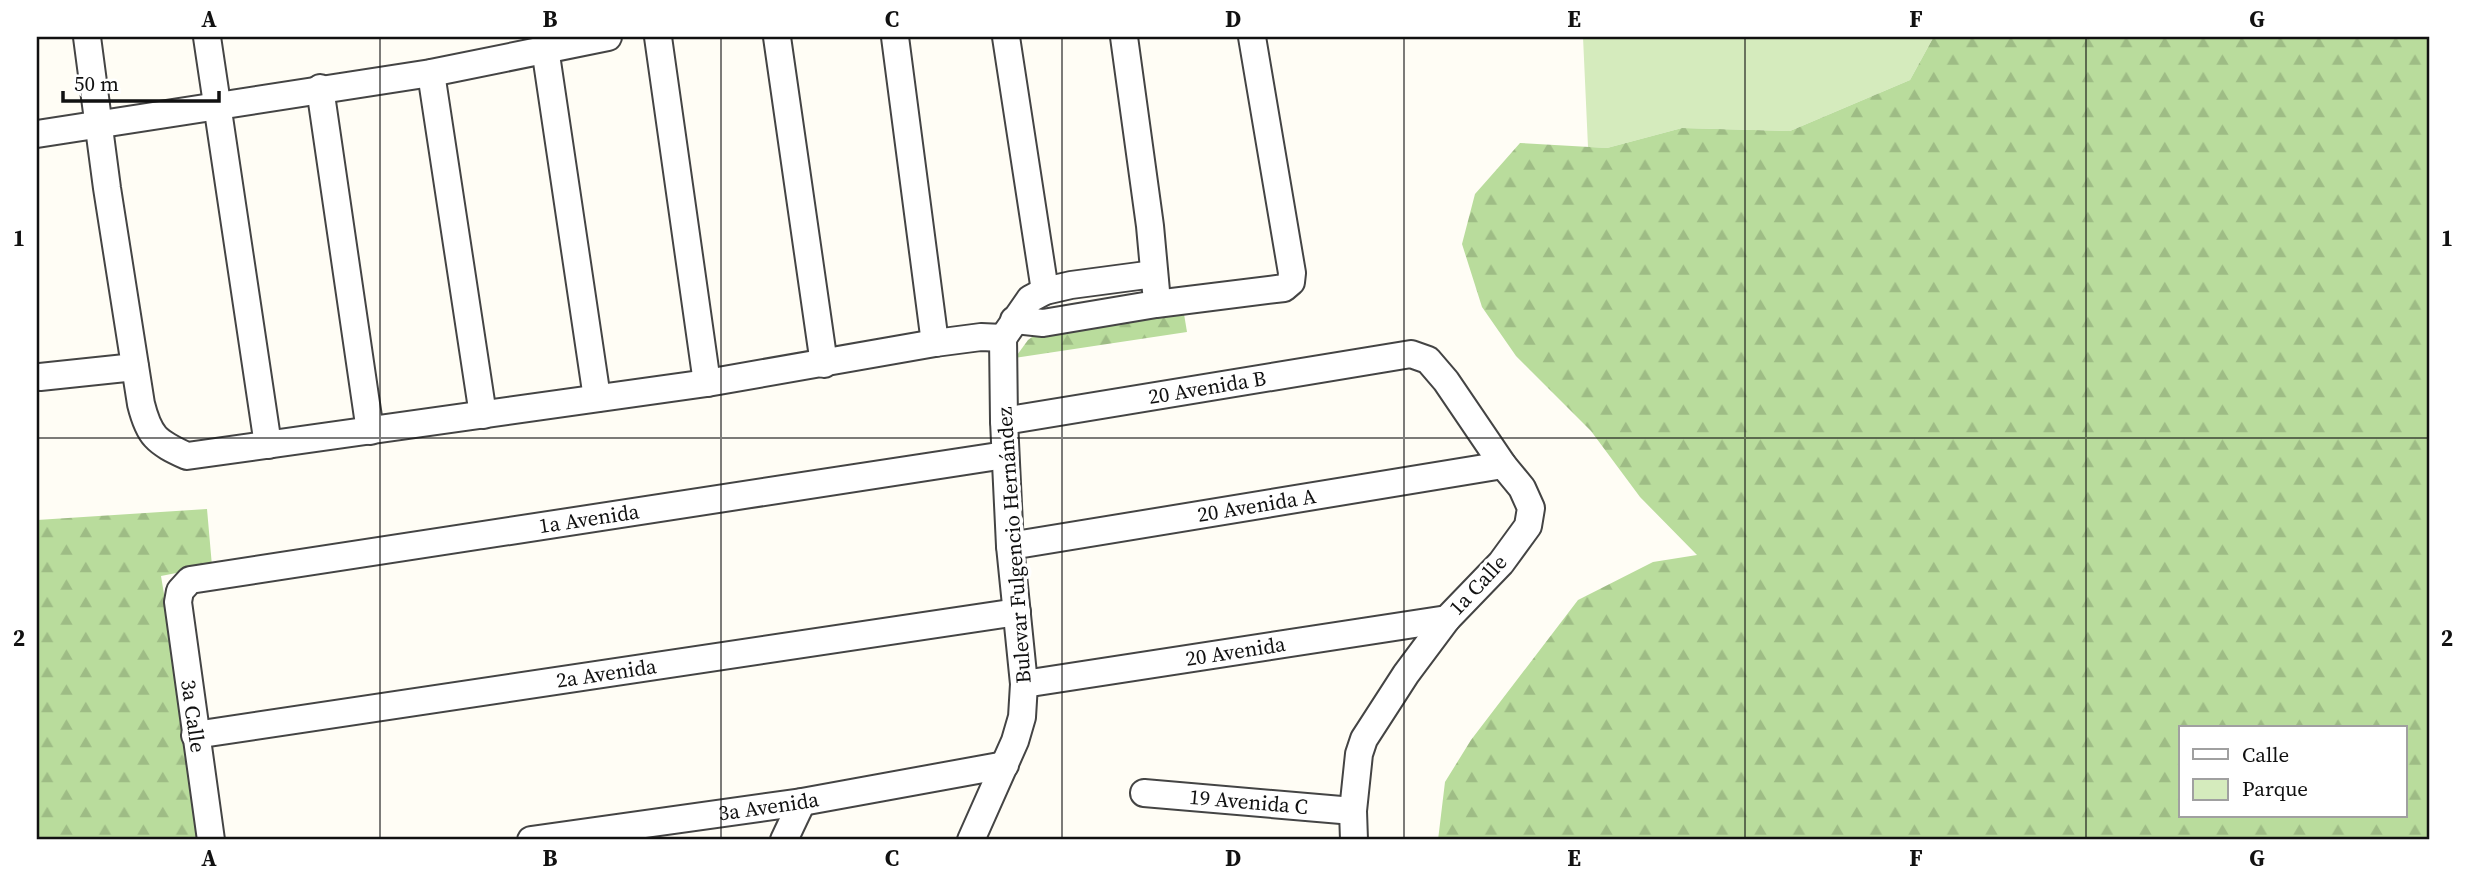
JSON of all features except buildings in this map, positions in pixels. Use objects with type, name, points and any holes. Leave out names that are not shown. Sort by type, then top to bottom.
[{"type":"street","points":[[87,37],[135,368],[146,425],[154,438],[187,456],[707,383],[981,337],[1009,329],[1156,304],[1284,288],[1291,282],[1292,274],[1252,37]]},
{"type":"street","points":[[207,37],[268,445]]},
{"type":"street","points":[[37,134],[320,88],[431,73],[502,46],[545,48],[608,37]]},
{"type":"street","points":[[658,37],[707,383]]},
{"type":"street","points":[[777,37],[824,364]]},
{"type":"street","points":[[895,37],[935,343]]},
{"type":"street","points":[[1006,37],[1045,291]]},
{"type":"street","points":[[1124,37],[1150,226],[1156,304]]},
{"type":"street","points":[[545,48],[597,398]]},
{"type":"street","points":[[431,73],[483,415]]},
{"type":"street","points":[[320,88],[370,432]]},
{"type":"street","points":[[1009,329],[1030,299],[1045,291],[1154,274]]},
{"type":"street","name":"Bulevar Fulgencio Hernández","points":[[971,840],[1005,765],[1022,717],[1024,684],[1010,546],[1005,455],[1009,329]]},
{"type":"street","name":"20 Avenida B","points":[[1004,421],[1411,354]]},
{"type":"street","name":"1a Calle","points":[[1354,840],[1353,811],[1359,754],[1364,739],[1406,674],[1447,619],[1501,563],[1528,526],[1531,508],[1522,488],[1446,382],[1428,360],[1411,354]]},
{"type":"street","points":[[40,377],[135,368]]},
{"type":"street","name":"1a Avenida","points":[[180,591],[190,580],[1005,455]]},
{"type":"street","name":"20 Avenida A","points":[[1010,546],[1503,465]]},
{"type":"street","name":"3a Calle","points":[[180,591],[178,602],[211,840]]},
{"type":"street","name":"2a Avenida","points":[[195,735],[1017,612]]},
{"type":"street","name":"20 Avenida","points":[[1024,684],[1447,619]]},
{"type":"street","name":"3a Avenida","points":[[531,840],[802,802],[1005,765]]},
{"type":"street","name":"19 Avenida C","points":[[1144,793],[1353,811]]},
{"type":"street","points":[[784,840],[802,802]]},
{"type":"green space","points":[[1583,37],[1933,38],[1910,80],[1790,131],[1682,128],[1607,148],[1588,147]]},
{"type":"green space","points":[[1930,37],[2429,37],[2429,840],[1438,840],[1445,782],[1471,740],[1578,600],[1653,562],[1697,555],[1640,497],[1591,431],[1516,356],[1482,307],[1462,244],[1475,194],[1520,143],[1607,148],[1682,128],[1790,131],[1910,80],[1933,38]]},
{"type":"green space","points":[[1183,308],[1187,332],[1015,358],[1028,340],[1046,327]]},
{"type":"green space","points":[[207,509],[212,566],[161,576],[205,840],[37,840],[37,520]]}]
